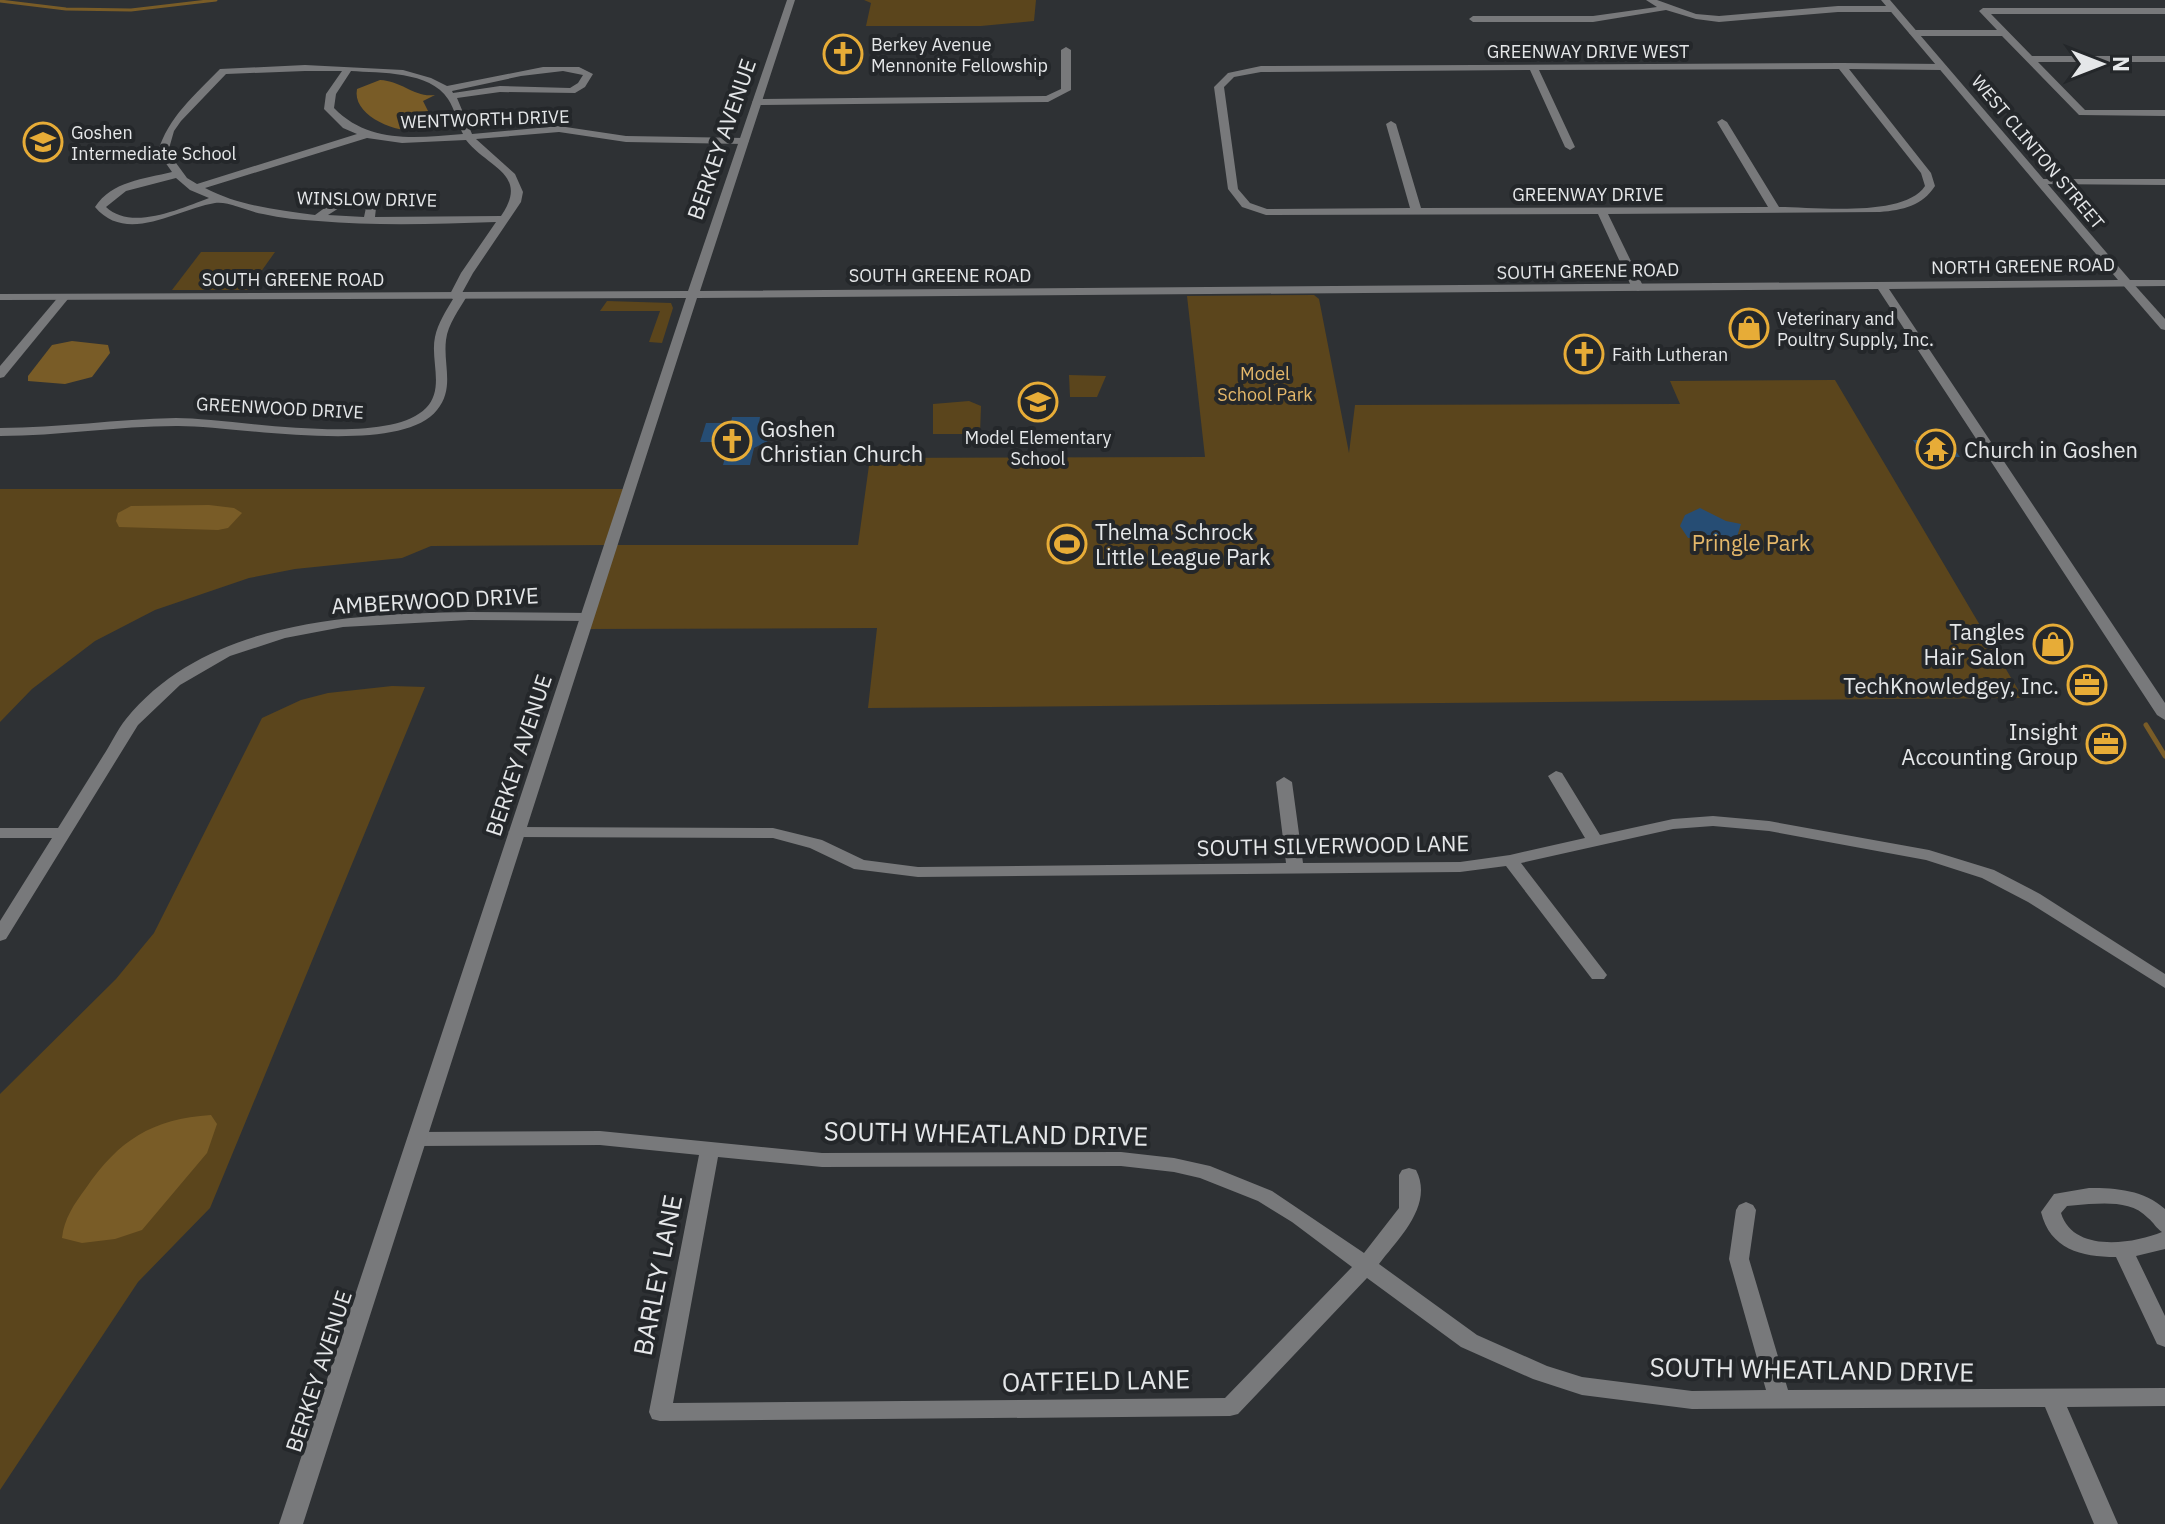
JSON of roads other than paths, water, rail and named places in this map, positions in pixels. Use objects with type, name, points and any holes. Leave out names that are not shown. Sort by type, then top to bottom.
[{"type":"street","name":"BERKEY AVENUE","points":[[291,1524],[586,617],[791,0]]},
{"type":"street","points":[[1650,0],[1665,8],[1689,14],[1747,20],[1818,12],[1895,11]]},
{"type":"street","points":[[1808,0],[1818,12]]},
{"type":"street","name":"WEST CLINTON STREET","points":[[1885,0],[2165,326]]},
{"type":"street","points":[[1473,19],[1603,18],[1665,8]]},
{"type":"street","points":[[2165,11],[1983,11],[2082,113],[2165,113]]},
{"type":"street","points":[[1914,33],[2003,33]]},
{"type":"street","points":[[757,102],[1048,99],[1066,90],[1066,50]]},
{"type":"street","points":[[2030,59],[2165,59]]},
{"type":"street","name":"GREENWAY DRIVE","points":[[1252,208],[1279,213],[1776,211],[1878,209],[1907,204],[1923,197],[1930,186],[1926,173],[1842,66]]},
{"type":"street","points":[[1533,67],[1570,147]]},
{"type":"street","name":"GREENWAY DRIVE WEST","points":[[1252,208],[1236,196],[1232,183],[1219,87],[1233,73],[1261,69],[1942,67]]},
{"type":"street","points":[[536,69],[578,69],[588,74],[580,87],[569,91],[500,89],[448,93],[536,69]]},
{"type":"street","name":"WENTWORTH DRIVE","points":[[347,70],[331,94],[329,109],[347,126],[369,134],[415,141],[559,129],[629,139],[744,141]]},
{"type":"street","points":[[217,199],[169,215],[133,220],[114,219],[104,214],[100,207],[104,199],[120,190],[175,175],[163,152],[165,141],[177,119],[223,71],[408,72],[428,78],[448,93],[468,137]]},
{"type":"street","points":[[1722,122],[1776,211]]},
{"type":"street","points":[[1391,124],[1417,213]]},
{"type":"street","points":[[194,188],[369,134]]},
{"type":"street","name":"GREENWOOD DRIVE","points":[[0,432],[75,431],[178,422],[325,432],[381,431],[411,425],[432,409],[440,394],[444,378],[441,335],[461,296],[478,273],[479,258],[516,202],[516,182],[508,171],[484,154],[468,137]]},
{"type":"street","name":"WINSLOW DRIVE","points":[[175,175],[217,199],[267,212],[318,218],[504,219]]},
{"type":"street","points":[[2041,182],[2165,182]]},
{"type":"street","points":[[318,218],[339,202],[358,198],[373,201],[369,219]]},
{"type":"street","points":[[1602,212],[1638,288]]},
{"type":"street","name":"NORTH GREENE ROAD","points":[[1881,285],[2165,283]]},
{"type":"street","points":[[1881,285],[2165,715]]},
{"type":"street","name":"SOUTH GREENE ROAD","points":[[0,297],[692,295],[1881,285]]},
{"type":"street","points":[[0,374],[64,297]]},
{"type":"street","name":"AMBERWOOD DRIVE","points":[[0,935],[139,713],[180,679],[238,649],[290,632],[388,620],[586,617]]},
{"type":"street","points":[[1556,776],[1595,840]]},
{"type":"street","points":[[1284,782],[1295,869]]},
{"type":"street","name":"SOUTH SILVERWOOD LANE","points":[[516,832],[773,833],[816,844],[860,865],[898,872],[1460,867],[1510,860],[1673,824],[1713,821],[1769,826],[1929,855],[1977,870],[2012,886],[2165,982]]},
{"type":"street","points":[[0,833],[65,833]]},
{"type":"street","points":[[1510,860],[1598,975]]},
{"type":"street","name":"SOUTH WHEATLAND DRIVE","points":[[417,1139],[600,1138],[822,1160],[1121,1159],[1174,1165],[1203,1171],[1265,1196],[1299,1217],[1469,1341],[1541,1373],[1582,1386],[1692,1400],[1779,1397],[2165,1397]]},
{"type":"street","name":"BARLEY LANE","points":[[660,1412],[710,1148]]},
{"type":"street","name":"OATFIELD LANE","points":[[660,1412],[1230,1407],[1365,1267],[1409,1210],[1409,1175]]},
{"type":"street","points":[[2165,1225],[2150,1206],[2128,1198],[2070,1197],[2061,1199],[2051,1209],[2053,1221],[2067,1238],[2093,1248],[2153,1248],[2165,1239]]},
{"type":"street","points":[[1746,1210],[1739,1259],[1779,1397]]},
{"type":"street","points":[[2122,1248],[2165,1338]]},
{"type":"street","points":[[2053,1399],[2106,1524]]},
{"type":"waterway","points":[[0,1],[66,9],[131,10],[216,0]]},
{"type":"waterway","points":[[2146,725],[2165,756]]},
{"type":"place","name":"Berkey Avenue Mennonite Fellowship","points":[[843,54]]},
{"type":"place","name":"Goshen Intermediate School","points":[[43,142]]},
{"type":"place","name":"Veterinary and Poultry Supply, Inc.","points":[[1749,328]]},
{"type":"place","name":"Faith Lutheran","points":[[1584,354]]},
{"type":"place","name":"Model Elementary School","points":[[1038,402]]},
{"type":"place","name":"Goshen Christian Church","points":[[732,441]]},
{"type":"place","name":"Church in Goshen","points":[[1936,449]]},
{"type":"place","name":"Thelma Schrock Little League Park","points":[[1067,544]]},
{"type":"place","name":"Tangles Hair Salon","points":[[2053,644]]},
{"type":"place","name":"TechKnowledgey, Inc.","points":[[2087,685]]},
{"type":"place","name":"Insight Accounting Group","points":[[2106,744]]},
{"type":"park label","name":"Model School Park","points":[[1265,383]]},
{"type":"park label","name":"Pringle Park","points":[[1751,542]]}]
